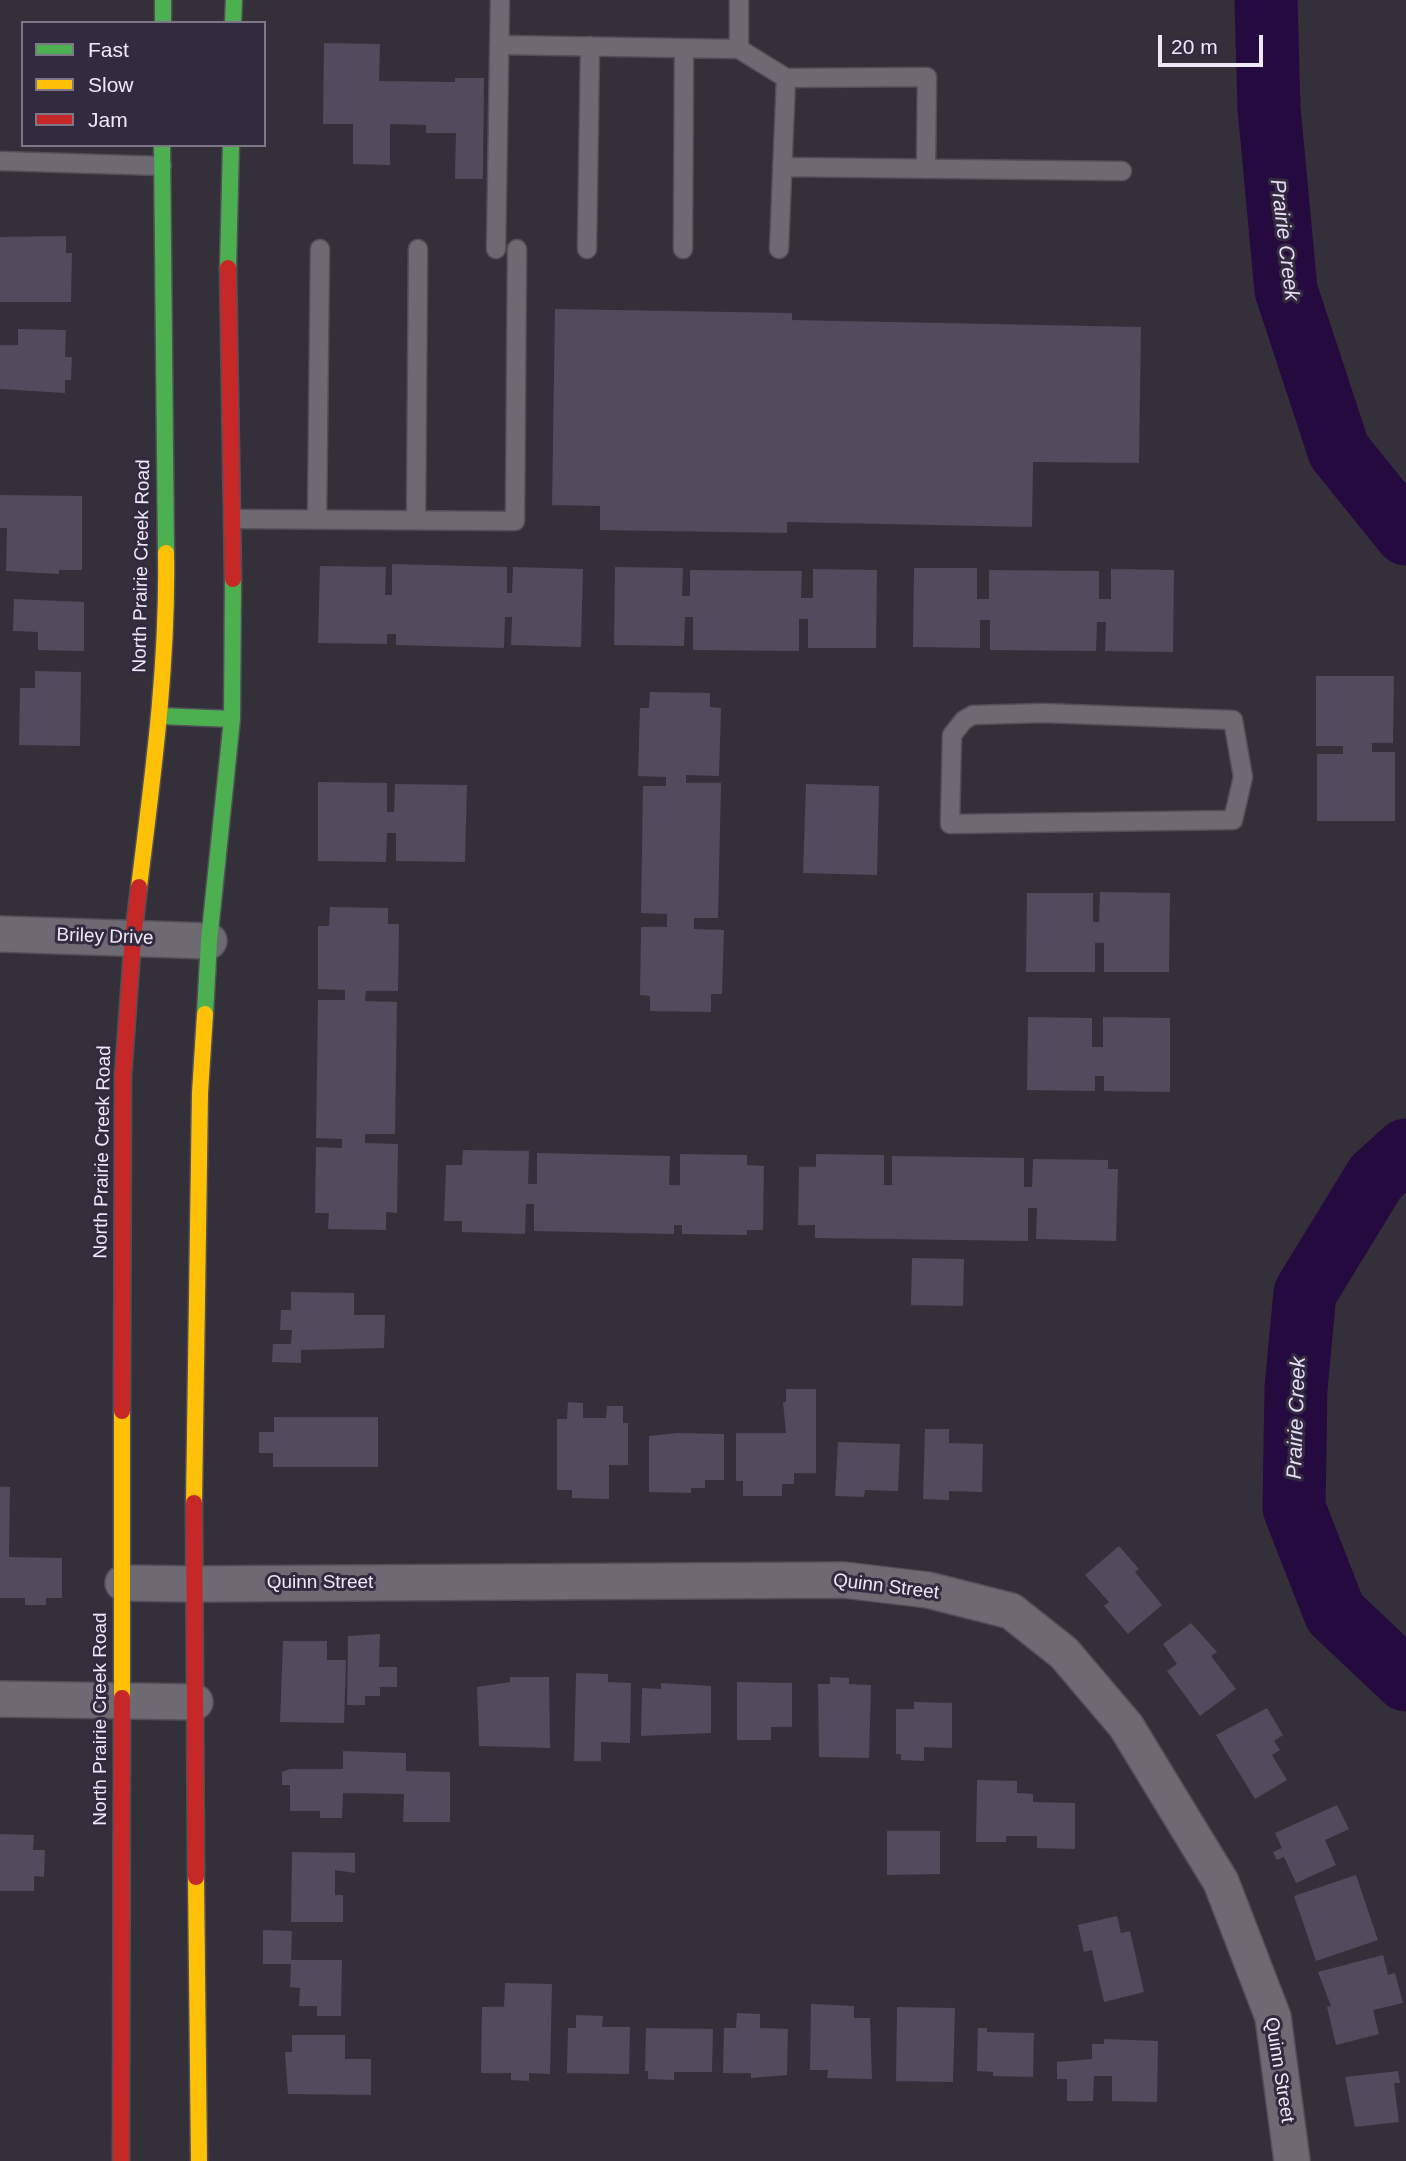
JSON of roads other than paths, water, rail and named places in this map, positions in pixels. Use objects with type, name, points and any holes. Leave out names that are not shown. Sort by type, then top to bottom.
[{"type":"main road","points":[[163,0],[163,21]]},
{"type":"main road","points":[[233,21],[234,0]]},
{"type":"main road","name":"North Prairie Creek Road","points":[[121,2161],[123,1076],[133,938],[160,716],[167,617],[162,147]]},
{"type":"main road","points":[[198,2161],[193,1584],[200,1093],[209,941],[232,719],[234,519],[228,250],[230,147]]},
{"type":"main road","points":[[160,716],[232,719]]},
{"type":"street","name":"Briley Drive","points":[[0,934],[209,941]]},
{"type":"street","name":"Quinn Street","points":[[123,1583],[844,1580],[928,1590],[1012,1611],[1064,1653],[1126,1726],[1220,1882],[1273,2017],[1292,2161]]},
{"type":"street","points":[[0,1699],[195,1702]]},
{"type":"lane","points":[[496,249],[500,0]]},
{"type":"lane","points":[[739,0],[739,49]]},
{"type":"lane","points":[[499,45],[739,49],[786,78],[927,77],[926,169]]},
{"type":"lane","points":[[587,249],[590,46]]},
{"type":"lane","points":[[683,249],[684,48]]},
{"type":"lane","points":[[779,249],[786,78]]},
{"type":"lane","points":[[0,161],[162,166]]},
{"type":"lane","points":[[782,167],[1122,171]]},
{"type":"lane","points":[[317,519],[320,249]]},
{"type":"lane","points":[[416,520],[418,249]]},
{"type":"lane","points":[[234,519],[515,521],[517,249]]},
{"type":"lane","points":[[1044,713],[1233,720],[1243,777],[1233,820],[950,824],[952,735],[964,720],[974,715],[1044,713]]},
{"type":"waterway","name":"Prairie Creek","points":[[1266,0],[1269,108],[1286,290],[1339,451],[1406,534]]},
{"type":"waterway","name":"Prairie Creek","points":[[1406,1150],[1376,1177],[1305,1293],[1296,1388],[1294,1508],[1335,1613],[1406,1680]]}]
